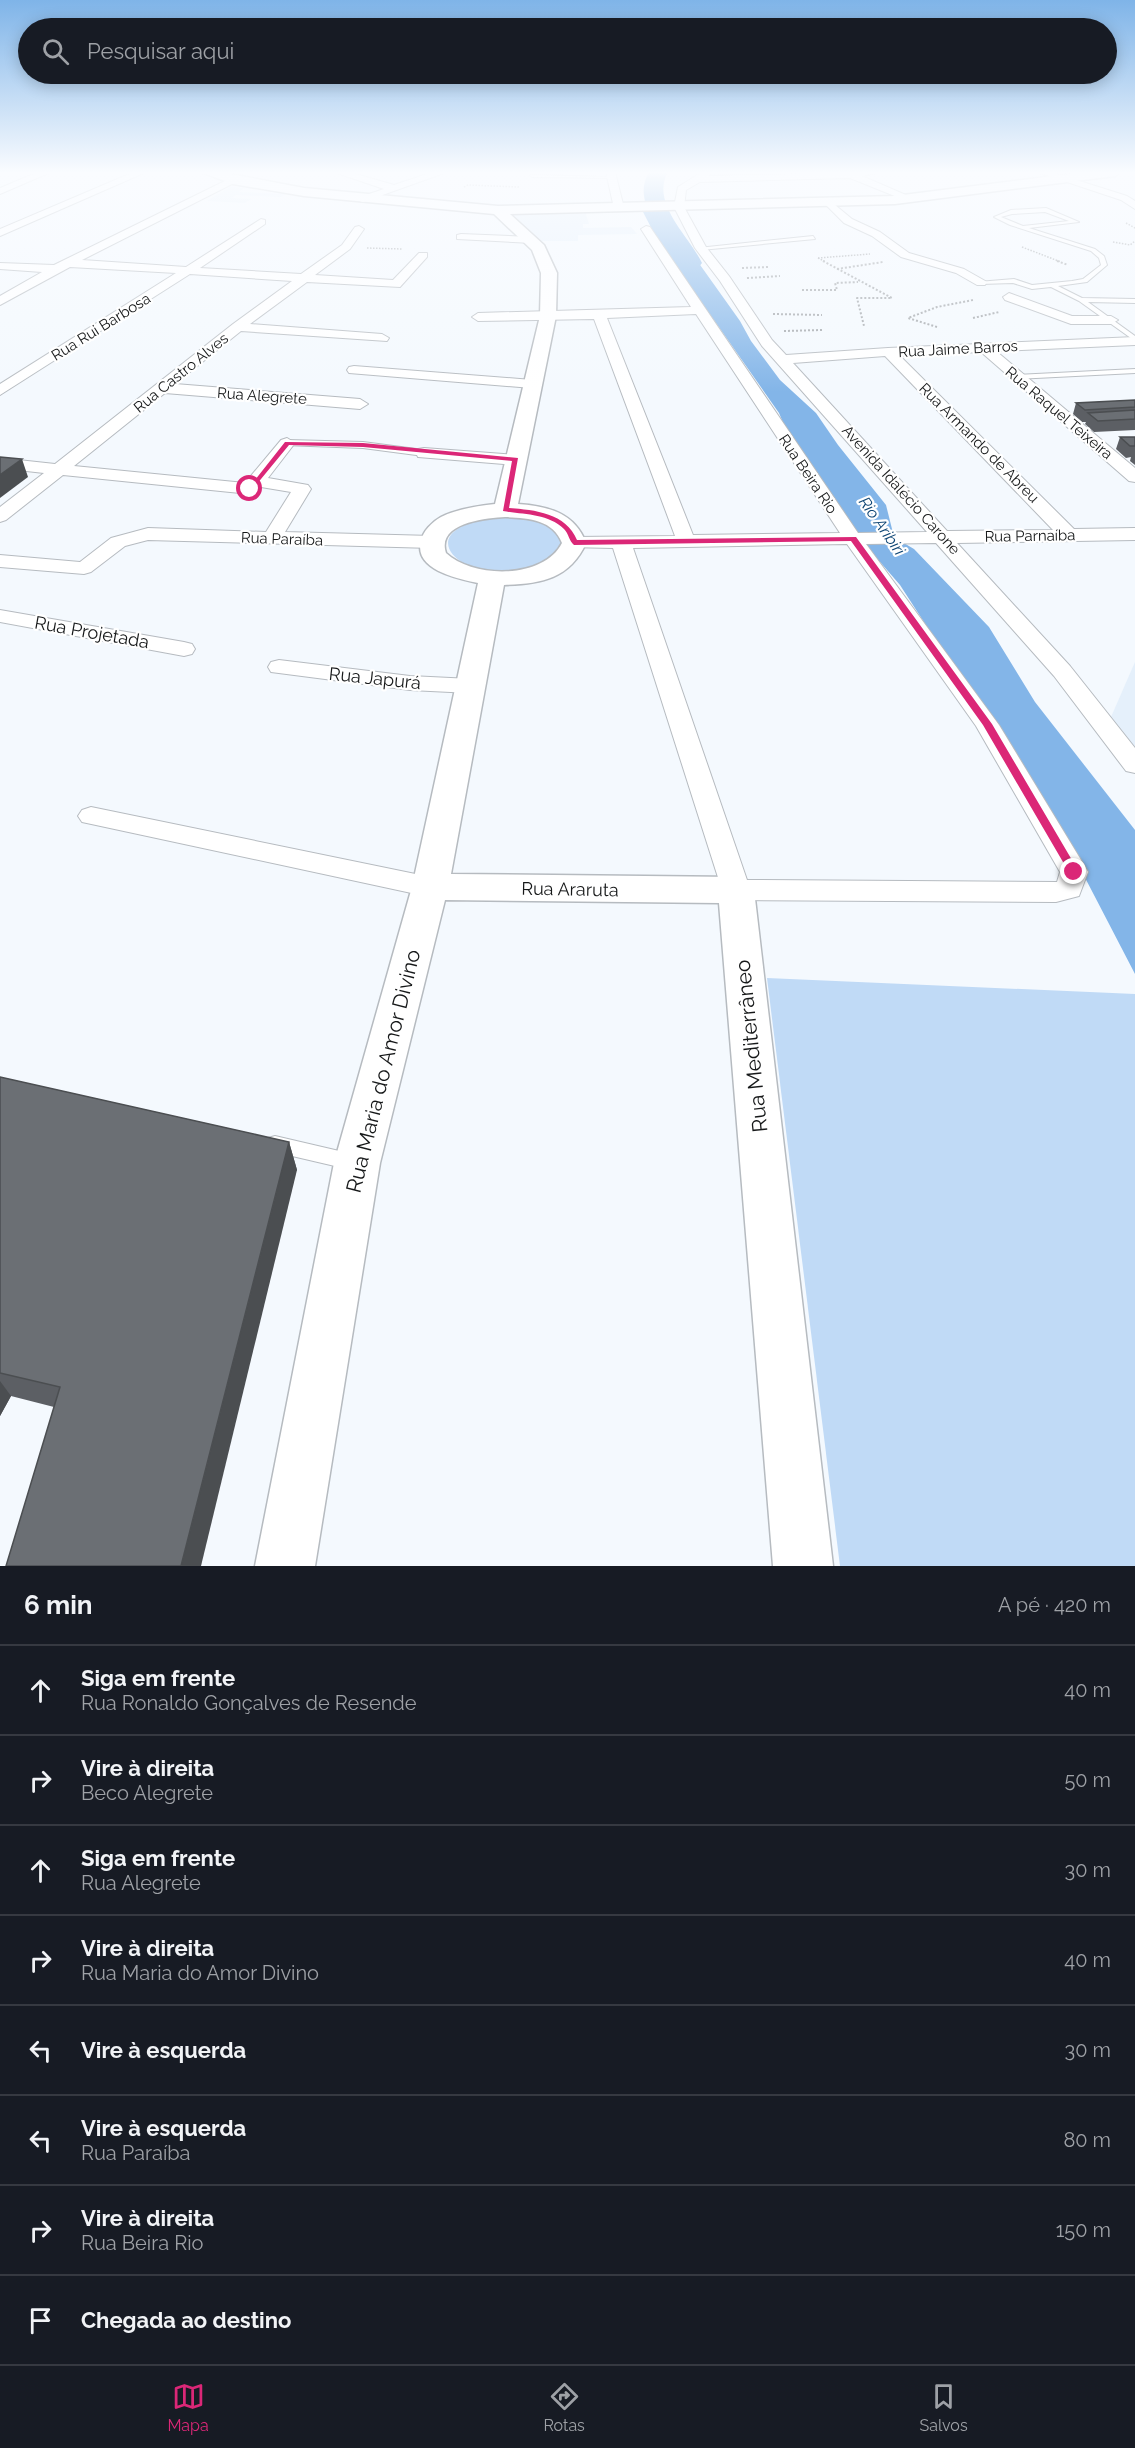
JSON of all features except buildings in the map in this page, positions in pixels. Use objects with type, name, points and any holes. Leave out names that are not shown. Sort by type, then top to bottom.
[{"type":"street","points":[[0,301],[103,245]]},
{"type":"street","name":"Rua Rui Barbosa","points":[[0,391],[226,245]]},
{"type":"street","points":[[505,510],[548,316],[549,273],[536,245]]},
{"type":"street","name":"Rua Beira Rio","points":[[657,245],[770,417],[987,724],[1074,872],[1069,889],[1056,892]]},
{"type":"street","name":"Avenida Idalécio Carone","points":[[699,245],[780,360],[832,413],[1062,671],[1135,765]]},
{"type":"street","points":[[892,245],[914,258],[960,270],[981,282]]},
{"type":"street","name":"Rua Castro Alves","points":[[0,516],[238,327],[346,247]]},
{"type":"street","points":[[0,266],[189,270],[396,284],[423,255]]},
{"type":"street","points":[[0,279],[60,267]]},
{"type":"street","points":[[1008,297],[1071,320],[1111,320]]},
{"type":"street","points":[[478,317],[599,315],[700,310]]},
{"type":"street","points":[[599,315],[686,541]]},
{"type":"street","points":[[238,327],[382,338]]},
{"type":"street","name":"Rua Jaime Barros","points":[[780,360],[888,352],[1135,340]]},
{"type":"street","name":"Rua Raquel Teixeira","points":[[983,347],[1135,477]]},
{"type":"street","name":"Rua Armando de Abreu","points":[[888,352],[1069,535]]},
{"type":"street","points":[[354,370],[532,384]]},
{"type":"street","name":"Rua Alegrete","points":[[163,388],[360,404]]},
{"type":"street","points":[[0,463],[250,489],[287,443]]},
{"type":"street","points":[[424,453],[516,460]]},
{"type":"street","points":[[256,482],[302,489],[271,539]]},
{"type":"street","points":[[505,510],[532,512],[554,519],[569,530],[574,543],[569,555],[544,571],[519,577],[492,578],[446,566],[435,554],[432,542],[440,530],[457,519],[479,512],[505,510]]},
{"type":"street","name":"Rua Paraíba","points":[[0,561],[84,568],[118,542],[132,536],[155,534],[432,542]]},
{"type":"street","name":"Rua Parnaíba","points":[[856,539],[1135,534]]},
{"type":"street","points":[[574,543],[856,539]]},
{"type":"street","name":"Rua Mediterrâneo","points":[[621,542],[736,890],[802,1566]]},
{"type":"street","name":"Rua Maria do Amor Divino","points":[[285,1566],[357,1163],[430,887],[492,578]]},
{"type":"street","name":"Rua Projetada","points":[[0,616],[184,649]]},
{"type":"street","name":"Rua Japurá","points":[[279,667],[410,683],[471,686]]},
{"type":"street","name":"Rua Araruta","points":[[91,816],[430,887],[1056,892]]},
{"type":"lane","points":[[701,248],[734,245]]},
{"type":"lane","points":[[981,282],[1014,281],[1032,287],[1085,281],[1102,267],[1104,260],[1094,250],[1079,245]]},
{"type":"lane","points":[[1052,286],[1081,300],[1135,340]]},
{"type":"lane","points":[[1081,300],[1135,301]]},
{"type":"lane","points":[[1016,377],[1135,371]]},
{"type":"lane","points":[[287,443],[363,445],[424,453]]},
{"type":"lane","points":[[254,1139],[357,1163]]},
{"type":"path","points":[[346,247],[405,249],[423,255]]},
{"type":"path","points":[[864,326],[857,298],[892,298],[836,270],[818,258],[901,251]]},
{"type":"path","points":[[836,270],[914,258]]},
{"type":"path","points":[[725,279],[780,276]]},
{"type":"path","points":[[802,290],[837,291],[836,283],[859,282]]},
{"type":"path","points":[[937,327],[908,318],[938,307],[978,299]]},
{"type":"path","points":[[748,313],[822,315]]},
{"type":"path","points":[[759,332],[822,330]]},
{"type":"shaded area","points":[[497,517],[527,518],[542,523],[565,543],[558,557],[528,570],[505,573],[484,571],[466,565],[453,555],[448,544],[452,533],[468,524]]},
{"type":"shaded area","points":[[1135,662],[1135,749],[1111,717]]},
{"type":"shaded area","points":[[767,978],[1135,994],[1135,1566],[840,1566]]},
{"type":"water","name":"Rio Aribiri","points":[[661,245],[686,245],[780,380],[816,413],[838,445],[886,505],[897,539],[914,549],[989,627],[1035,702],[1135,830],[1135,974],[1067,843],[900,585],[861,540],[846,515],[790,439],[779,413]]},
{"type":"waterway","name":"Rio Aribiri","points":[[680,245],[690,263]]},
{"type":"route","points":[[250,489],[287,443],[363,445],[424,453],[516,460],[505,510],[532,512],[554,519],[569,530],[574,543],[853,539],[925,635],[987,724],[1074,872]]}]
